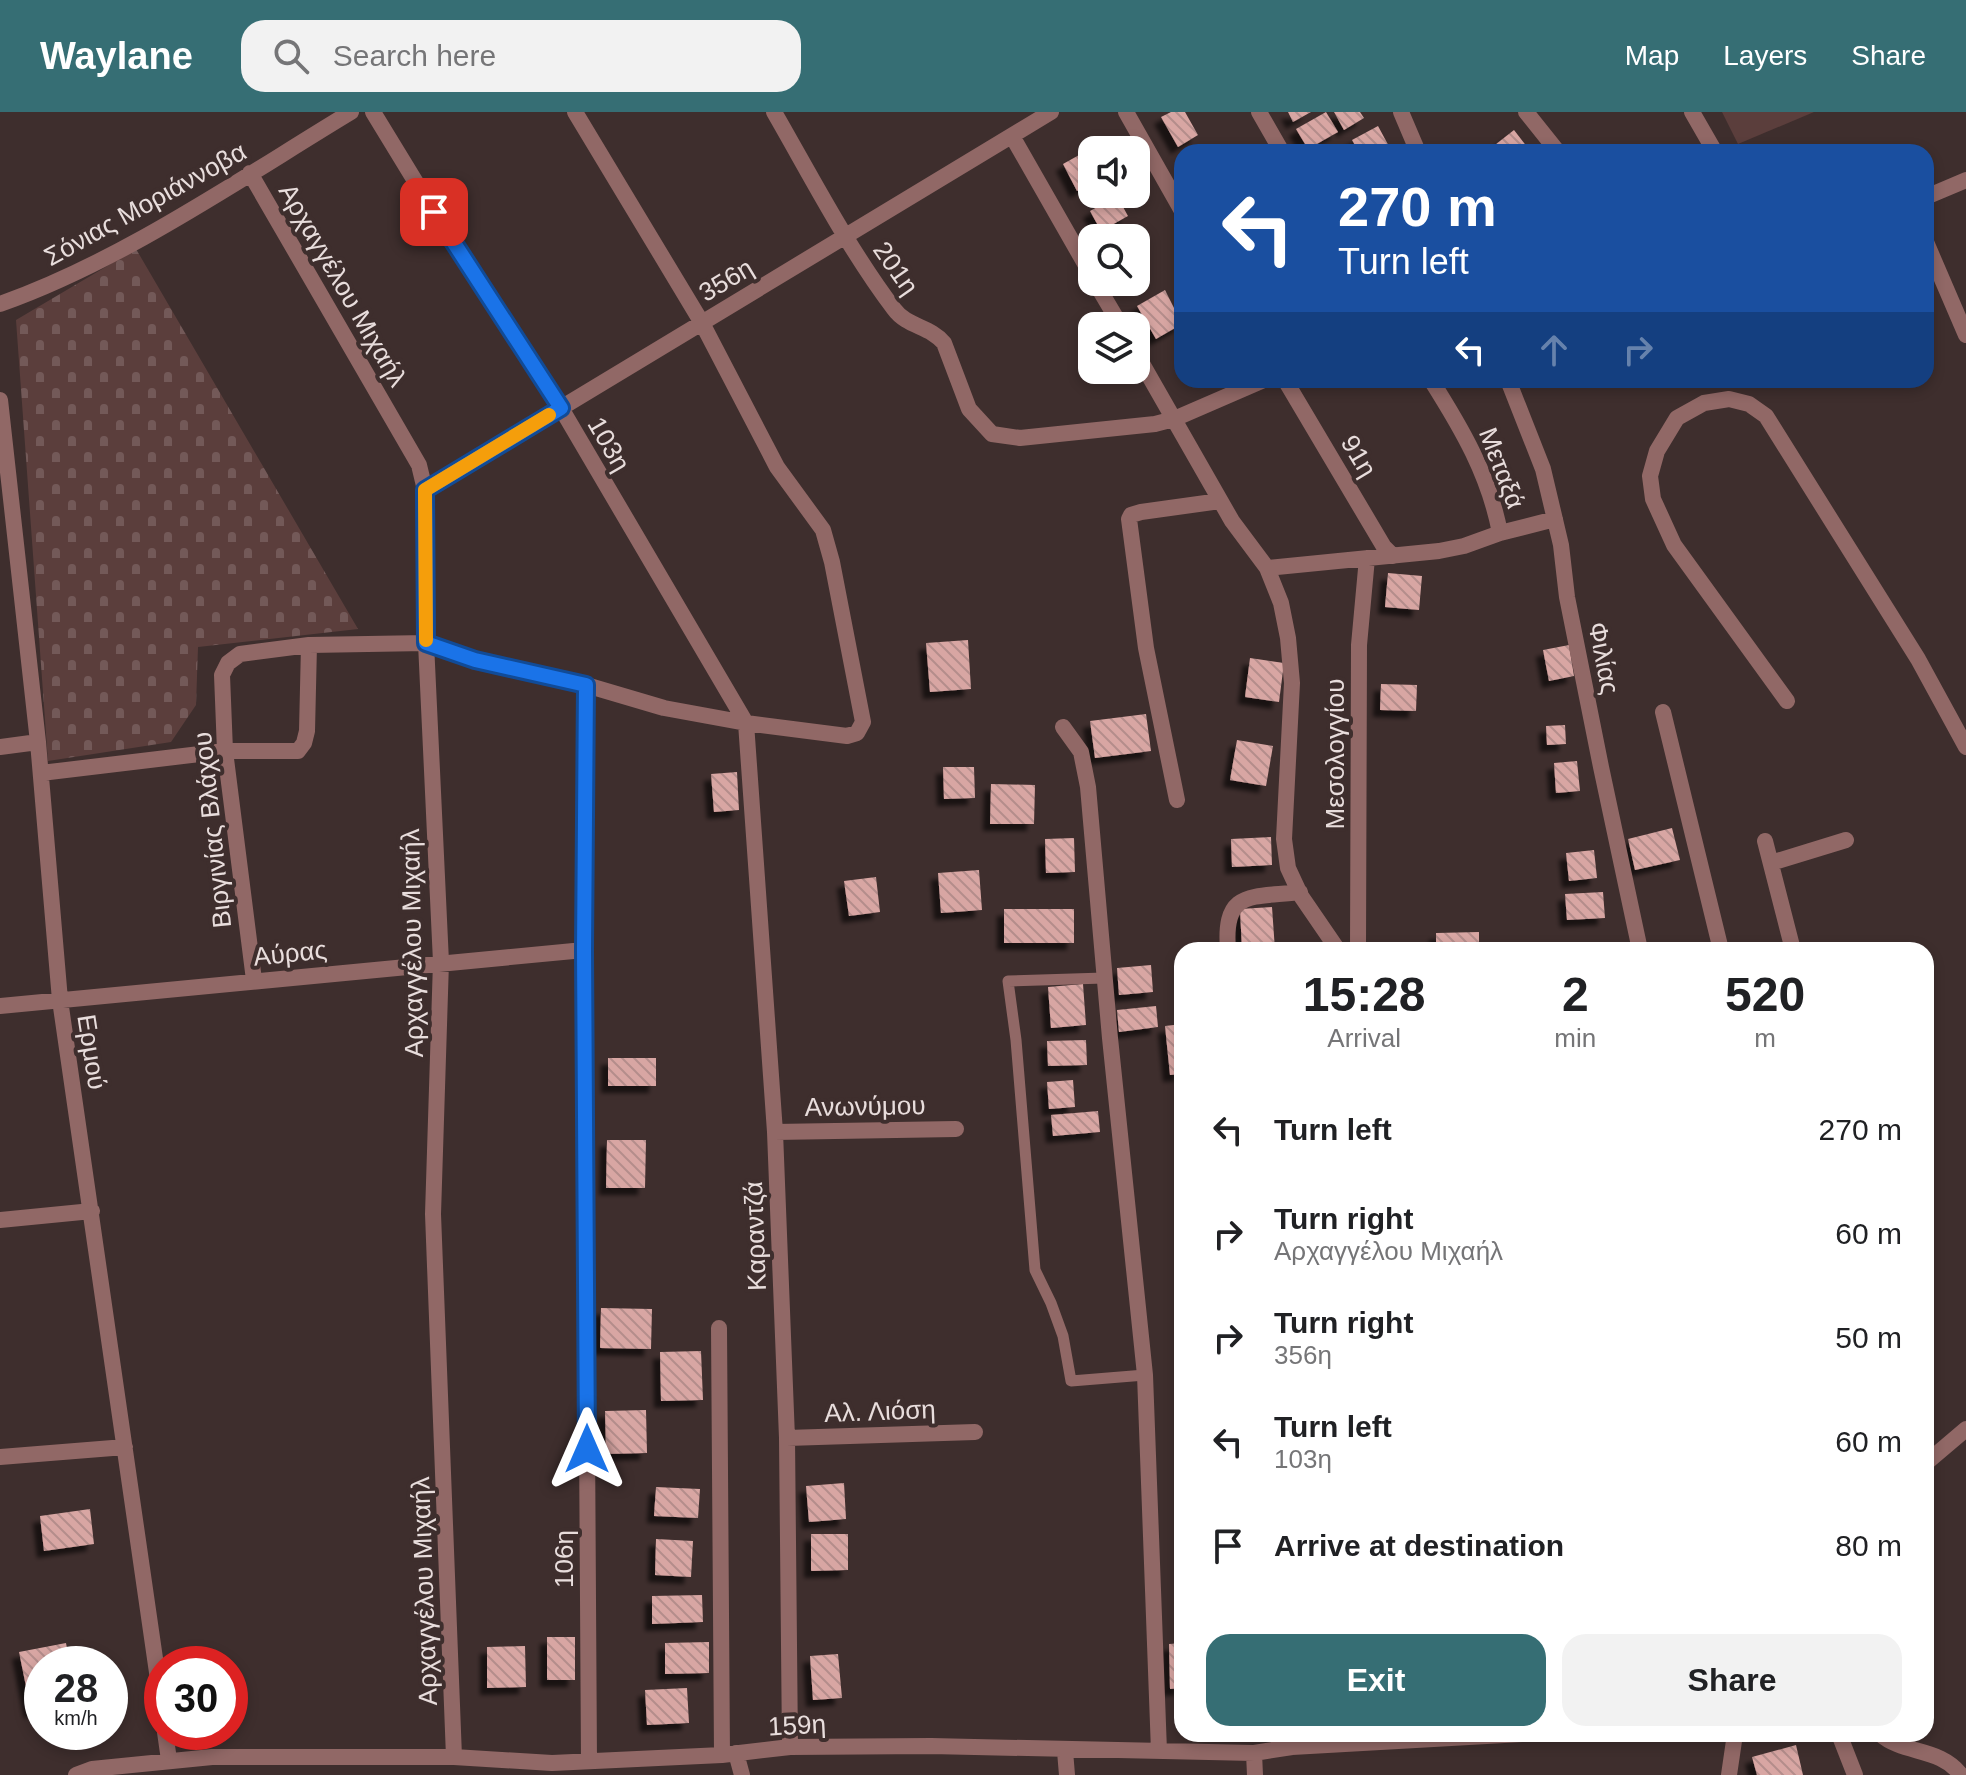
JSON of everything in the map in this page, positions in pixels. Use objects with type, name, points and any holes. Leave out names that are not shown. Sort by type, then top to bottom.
[{"type":"street","name":"Σόνιας Μοριάννοβα","points":[[0,304],[42,289],[139,239],[351,112]]},
{"type":"street","name":"103η","points":[[373,112],[561,408],[746,723]]},
{"type":"street","points":[[41,773],[225,751],[298,751],[307,731],[309,645],[426,643],[475,660],[586,685],[664,708],[746,723],[847,736],[857,733],[863,722],[862,709],[823,530],[777,467],[702,323],[575,112]]},
{"type":"street","name":"201η","points":[[774,112],[846,236],[896,313],[909,322],[931,330],[944,343],[969,409],[992,434],[1020,438],[1138,427],[1174,419]]},
{"type":"street","name":"356η","points":[[425,490],[1051,112]]},
{"type":"street","points":[[1126,112],[1174,197]]},
{"type":"street","points":[[1259,112],[1277,144]]},
{"type":"street","points":[[1401,112],[1415,144]]},
{"type":"street","points":[[1526,112],[1552,144]]},
{"type":"street","points":[[1692,112],[1710,144]]},
{"type":"street","points":[[1012,136],[1078,252]]},
{"type":"street","name":"Αρχαγγέλου Μιχαήλ","points":[[250,173],[419,465],[425,490],[426,643],[441,962],[433,1214],[454,1757]]},
{"type":"street","points":[[1934,194],[1966,180]]},
{"type":"street","points":[[1934,261],[1966,335]]},
{"type":"street","points":[[1150,377],[1220,501],[1243,538],[1267,568],[1281,603],[1292,683],[1284,839],[1288,868],[1333,942]]},
{"type":"street","points":[[1174,419],[1246,388]]},
{"type":"street","name":"91η","points":[[1290,388],[1384,547],[1393,556]]},
{"type":"street","name":"Μεταξά","points":[[1436,388],[1467,438],[1484,474],[1500,533]]},
{"type":"street","name":"Φιλίας","points":[[1511,388],[1543,469],[1555,519],[1601,767],[1638,942]]},
{"type":"street","points":[[1787,701],[1674,545],[1653,499],[1650,476],[1657,451],[1677,418],[1704,403],[1729,399],[1749,404],[1766,416],[1918,659],[1966,747]]},
{"type":"street","name":"Ερμού","points":[[0,400],[38,742],[60,1000],[153,1646]]},
{"type":"street","points":[[1177,800],[1146,648],[1129,519],[1131,515],[1141,512],[1220,501]]},
{"type":"street","points":[[1267,568],[1464,546],[1555,519]]},
{"type":"street","name":"Μεσολογγίου","points":[[1358,942],[1359,645],[1367,558]]},
{"type":"street","name":"Βιργινίας Βλάχου","points":[[254,980],[225,751],[222,675],[228,663],[240,654],[309,645]]},
{"type":"street","name":"106η","points":[[586,685],[584,950],[589,1761]]},
{"type":"street","points":[[1663,712],[1719,942]]},
{"type":"street","name":"Καραντζά","points":[[746,723],[775,1132],[787,1438],[790,1747]]},
{"type":"street","points":[[1063,727],[1081,752],[1088,787],[1104,978],[1145,1375],[1159,1751]]},
{"type":"street","points":[[0,747],[38,742]]},
{"type":"street","points":[[1771,863],[1846,840]]},
{"type":"street","points":[[1765,841],[1791,942]]},
{"type":"street","points":[[1227,942],[1229,912],[1238,903],[1300,892]]},
{"type":"street","name":"Αύρας","points":[[0,1006],[584,950]]},
{"type":"street","name":"Ανωνύμου","points":[[775,1132],[956,1129]]},
{"type":"street","points":[[0,1220],[92,1211]]},
{"type":"street","points":[[719,1328],[729,1754],[742,1775]]},
{"type":"street","points":[[1934,1456],[1966,1429]]},
{"type":"street","name":"Αλ. Λιόση","points":[[787,1438],[975,1432]]},
{"type":"street","points":[[0,1457],[125,1447]]},
{"type":"street","name":"159η","points":[[88,1773],[169,1760],[212,1757],[454,1757],[552,1769],[589,1761],[729,1754],[790,1747],[931,1746],[1254,1753],[1285,1742]]},
{"type":"street","points":[[1729,1775],[1734,1742]]},
{"type":"street","points":[[1842,1742],[1855,1775]]},
{"type":"street","points":[[1892,1742],[1939,1756],[1961,1775]]},
{"type":"street","points":[[168,1750],[169,1760]]},
{"type":"street","points":[[1065,1751],[1067,1775]]},
{"type":"street","points":[[1254,1753],[1255,1775]]},
{"type":"street","points":[[688,1756],[688,1775]]},
{"type":"lane","points":[[1104,978],[1008,981],[1020,1087],[1026,1189],[1035,1270],[1063,1336],[1071,1381],[1145,1375]]},
{"type":"green space","points":[[1722,112],[1814,112],[1738,144]]},
{"type":"green space","points":[[136,249],[358,629],[198,647],[196,705],[171,742],[48,761],[16,320]]},
{"type":"building","points":[[1171,112],[1185,112],[1198,135],[1183,144],[1176,144],[1161,117]]},
{"type":"building","points":[[1288,112],[1311,112],[1293,122]]},
{"type":"building","points":[[1326,112],[1338,132],[1317,144],[1305,144],[1296,129]]},
{"type":"building","points":[[1334,112],[1360,112],[1364,118],[1344,130]]},
{"type":"building","points":[[1378,126],[1388,144],[1354,144],[1352,140]]},
{"type":"building","points":[[1514,130],[1525,144],[1496,144]]},
{"type":"building","points":[[1078,156],[1078,190],[1077,191],[1063,164]]},
{"type":"building","points":[[1095,208],[1124,208],[1128,216],[1114,224],[1097,224],[1090,211]]},
{"type":"building","points":[[1165,290],[1174,308],[1174,329],[1156,339],[1150,329],[1150,312],[1140,312],[1137,306]]},
{"type":"building","points":[[1388,573],[1422,576],[1419,610],[1385,607]]},
{"type":"building","points":[[968,640],[971,689],[930,692],[926,643]]},
{"type":"building","points":[[1569,645],[1574,676],[1549,681],[1543,650]]},
{"type":"building","points":[[1250,658],[1284,663],[1279,702],[1245,697]]},
{"type":"building","points":[[1381,684],[1417,685],[1416,711],[1380,710]]},
{"type":"building","points":[[1146,714],[1151,751],[1095,758],[1090,721]]},
{"type":"building","points":[[1565,725],[1566,744],[1547,745],[1546,726]]},
{"type":"building","points":[[1237,740],[1273,746],[1266,786],[1230,780]]},
{"type":"building","points":[[1577,761],[1580,791],[1556,793],[1554,763]]},
{"type":"building","points":[[943,767],[974,767],[975,798],[944,799]]},
{"type":"building","points":[[737,772],[739,810],[714,812],[711,774]]},
{"type":"building","points":[[991,784],[1035,785],[1034,824],[990,824]]},
{"type":"building","points":[[1672,828],[1680,860],[1635,870],[1628,839]]},
{"type":"building","points":[[1271,837],[1272,865],[1232,867],[1231,839]]},
{"type":"building","points":[[1074,838],[1075,872],[1046,873],[1045,839]]},
{"type":"building","points":[[1594,850],[1597,878],[1569,881],[1566,853]]},
{"type":"building","points":[[979,870],[982,910],[941,913],[938,873]]},
{"type":"building","points":[[876,877],[880,912],[849,916],[844,881]]},
{"type":"building","points":[[1603,892],[1605,918],[1567,920],[1565,894]]},
{"type":"building","points":[[1272,907],[1274,942],[1242,942],[1240,909]]},
{"type":"building","points":[[1004,909],[1074,909],[1074,943],[1004,943]]},
{"type":"building","points":[[1479,932],[1479,942],[1436,942],[1436,933]]},
{"type":"building","points":[[1151,965],[1153,992],[1119,995],[1117,968]]},
{"type":"building","points":[[1083,984],[1086,1025],[1051,1028],[1048,987]]},
{"type":"building","points":[[1156,1006],[1158,1027],[1119,1032],[1117,1010]]},
{"type":"building","points":[[1174,1025],[1174,1075],[1170,1075],[1165,1026]]},
{"type":"building","points":[[1086,1040],[1087,1065],[1048,1066],[1047,1041]]},
{"type":"building","points":[[608,1058],[656,1058],[656,1086],[608,1086]]},
{"type":"building","points":[[1073,1080],[1075,1107],[1049,1109],[1047,1082]]},
{"type":"building","points":[[1098,1111],[1100,1132],[1053,1136],[1051,1115]]},
{"type":"building","points":[[607,1140],[646,1140],[645,1188],[606,1188]]},
{"type":"building","points":[[601,1308],[652,1309],[651,1349],[600,1348]]},
{"type":"building","points":[[701,1351],[703,1400],[661,1401],[660,1352]]},
{"type":"building","points":[[646,1410],[647,1453],[606,1454],[605,1411]]},
{"type":"building","points":[[844,1483],[846,1519],[809,1522],[806,1486]]},
{"type":"building","points":[[656,1487],[700,1489],[698,1518],[654,1516]]},
{"type":"building","points":[[90,1509],[94,1544],[44,1551],[40,1516]]},
{"type":"building","points":[[811,1534],[848,1534],[848,1570],[811,1571]]},
{"type":"building","points":[[656,1539],[693,1541],[691,1577],[655,1575]]},
{"type":"building","points":[[702,1595],[703,1622],[652,1624],[652,1596]]},
{"type":"building","points":[[547,1637],[575,1637],[575,1680],[547,1680]]},
{"type":"building","points":[[709,1642],[709,1673],[665,1674],[665,1643]]},
{"type":"building","points":[[1169,1644],[1174,1644],[1174,1689],[1170,1689]]},
{"type":"building","points":[[525,1646],[526,1687],[487,1688],[487,1647]]},
{"type":"building","points":[[24,1651],[24,1677],[19,1652]]},
{"type":"building","points":[[838,1654],[842,1698],[813,1700],[810,1656]]},
{"type":"building","points":[[687,1688],[689,1723],[647,1725],[645,1690]]},
{"type":"building","points":[[1796,1745],[1803,1775],[1757,1775],[1752,1757]]},
{"type":"slow traffic","points":[[426,640],[425,490],[549,415]]},
{"type":"route","points":[[434,212],[561,408],[425,490],[426,643],[475,660],[586,685],[587,1449]]}]
